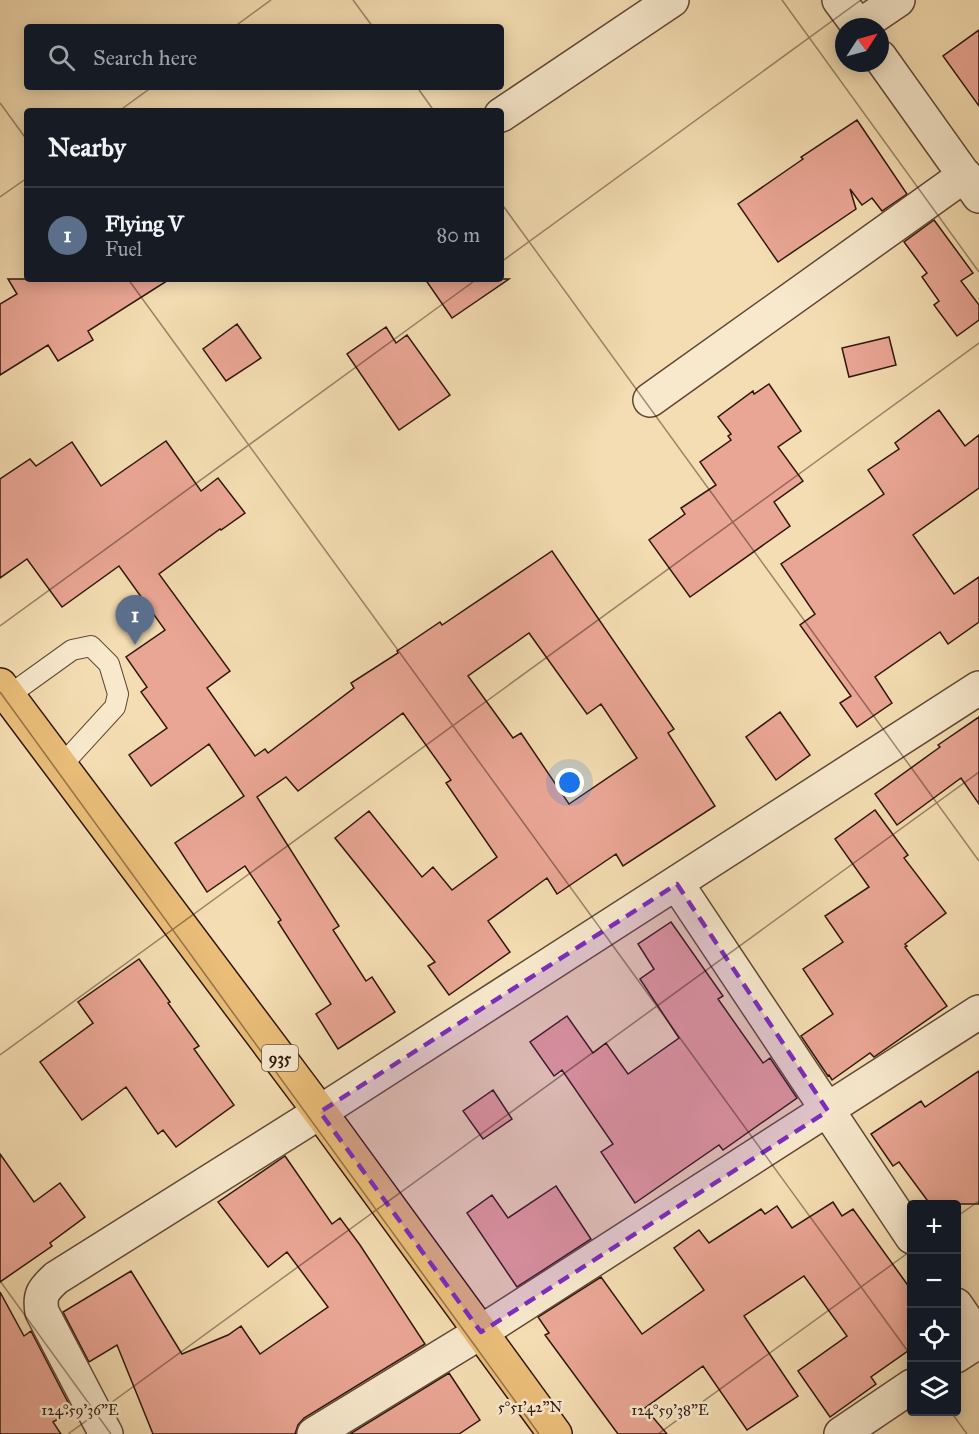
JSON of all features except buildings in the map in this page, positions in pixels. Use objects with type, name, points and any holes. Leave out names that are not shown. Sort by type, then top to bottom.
[{"type":"main road","name":"935","points":[[4,691],[320,1112],[555,1434]]},
{"type":"street","points":[[504,113],[672,0]]},
{"type":"street","points":[[839,0],[852,18]]},
{"type":"street","points":[[872,18],[898,0]]},
{"type":"street","points":[[650,400],[972,185],[889,70]]},
{"type":"street","points":[[106,1434],[42,1312],[40,1300],[42,1294],[56,1278],[677,884],[979,688]]},
{"type":"street","points":[[677,884],[907,1230]]},
{"type":"street","points":[[314,1434],[481,1332],[979,1012]]},
{"type":"street","points":[[959,1308],[979,1340],[961,1353]]},
{"type":"street","points":[[842,1434],[907,1389]]},
{"type":"lane","points":[[4,691],[72,650],[91,646],[109,664],[118,694],[115,707],[61,766]]},
{"type":"highlighted area","points":[[677,884],[828,1111],[481,1332],[320,1112]]},
{"type":"place","name":"Flying V","points":[[135,645]]}]
